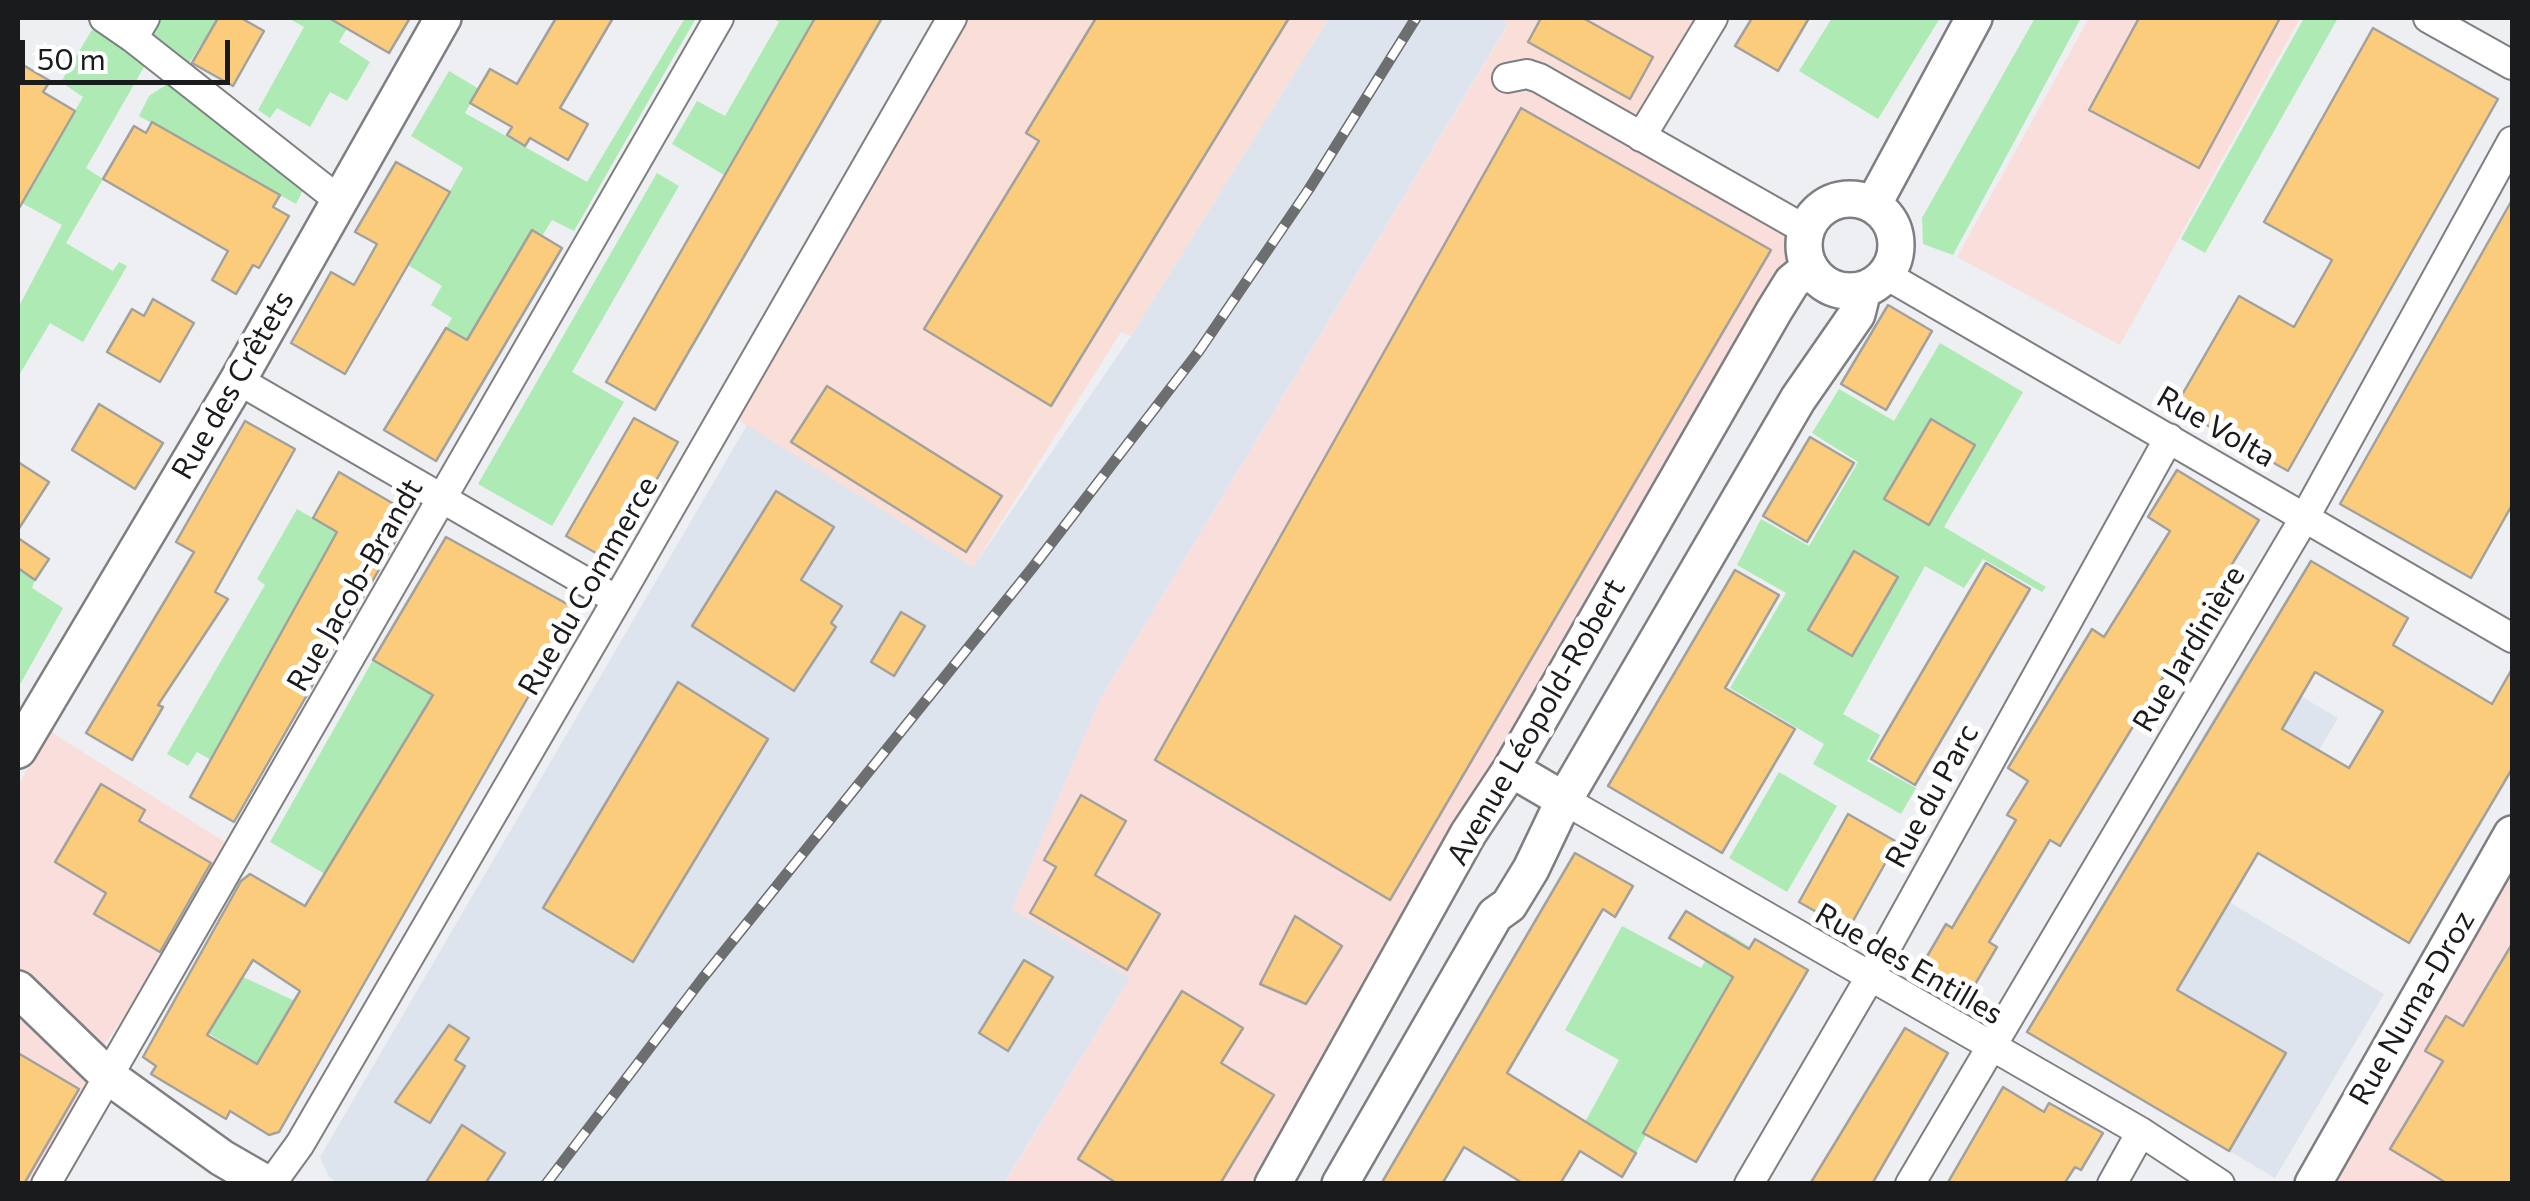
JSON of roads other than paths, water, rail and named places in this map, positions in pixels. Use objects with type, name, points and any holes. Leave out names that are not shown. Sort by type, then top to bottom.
[{"type":"main road","name":"Rue des Crêtets","points":[[18,750],[238,380],[442,18]]},
{"type":"main road","points":[[1873,204],[1974,18]]},
{"type":"main road","points":[[1340,1184],[1495,916],[1509,905],[1564,800],[1798,399],[1858,314],[1896,243],[1890,221],[1873,204],[1839,200],[1818,210],[1806,230],[1803,250],[1810,268],[1838,290],[1874,282]]},
{"type":"main road","name":"Avenue Léopold-Robert","points":[[1273,1184],[1468,834],[1511,769],[1774,312],[1792,282],[1810,268]]},
{"type":"main road","points":[[1511,769],[1564,800]]},
{"type":"main road","name":"Rue Numa-Droz","points":[[2313,1184],[2512,834]]},
{"type":"main road","points":[[18,989],[108,1076],[222,1158],[269,1184]]},
{"type":"street","points":[[104,18],[139,28],[340,200]]},
{"type":"street","name":"Rue Jacob-Brandt","points":[[46,1184],[719,18]]},
{"type":"street","points":[[1641,137],[1713,18]]},
{"type":"street","points":[[2428,18],[2512,64]]},
{"type":"street","name":"Rue du Commerce","points":[[269,1184],[300,1144],[617,600],[947,20]]},
{"type":"street","points":[[1507,78],[1527,74],[1539,78],[1806,230]]},
{"type":"street","name":"Rue Jardinière","points":[[1910,1184],[2305,517],[2512,141]]},
{"type":"street","name":"Rue Volta","points":[[1874,282],[2169,438],[2512,638]]},
{"type":"street","points":[[238,380],[617,600]]},
{"type":"street","name":"Rue du Parc","points":[[1749,1184],[1868,979],[2169,438]]},
{"type":"street","name":"Rue des Entilles","points":[[1564,800],[1868,979],[2141,1132],[2220,1184]]},
{"type":"street","points":[[2112,1184],[2141,1132]]},
{"type":"railway","points":[[546,1184],[702,979],[1033,567],[1199,351],[1309,189],[1416,18]]}]
